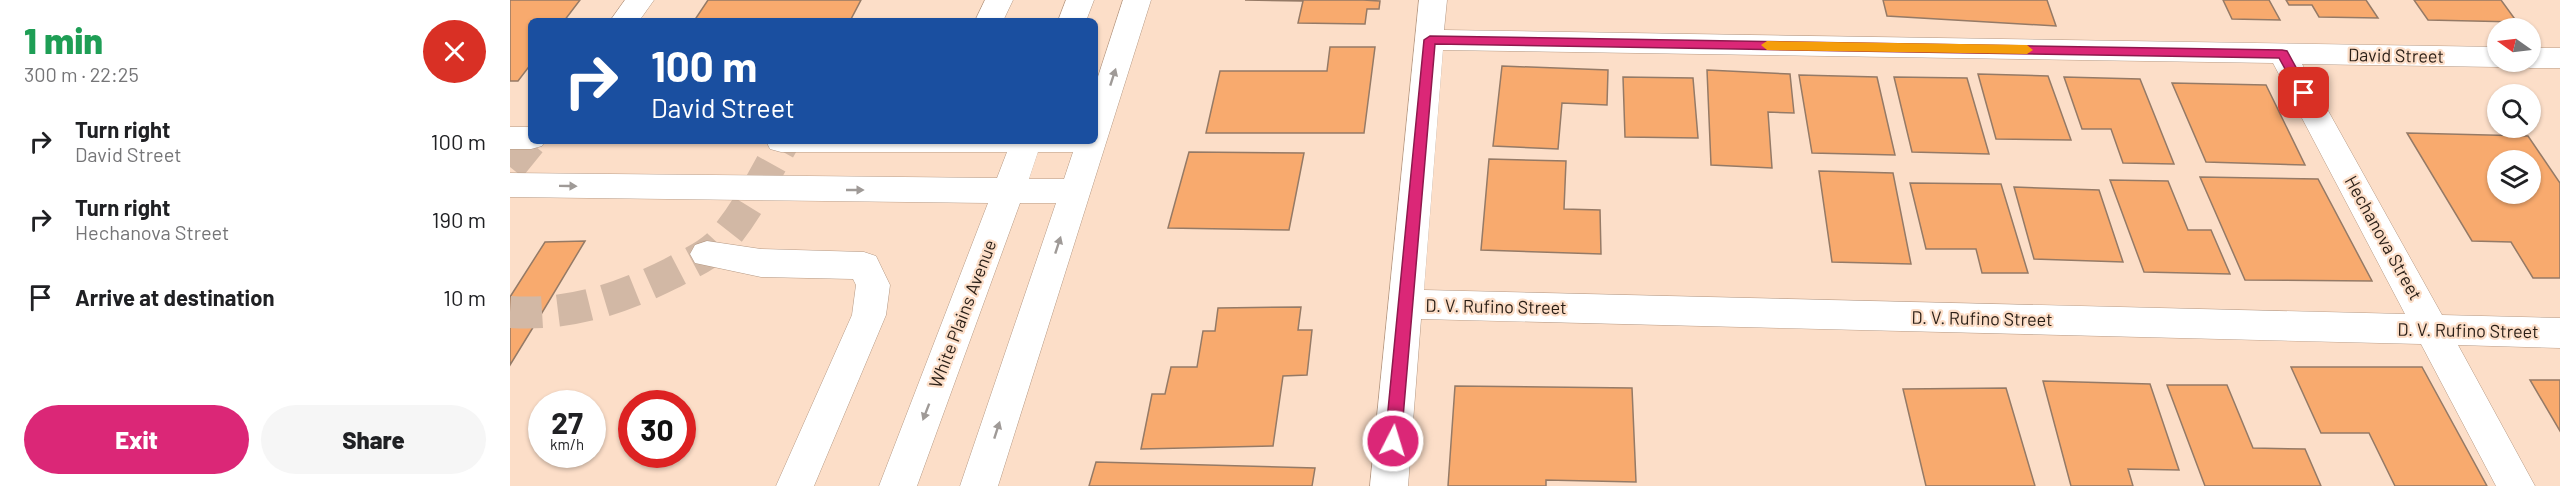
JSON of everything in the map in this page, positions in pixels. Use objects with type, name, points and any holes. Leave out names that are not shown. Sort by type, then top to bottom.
[{"type":"street","points":[[626,18],[640,0]]},
{"type":"street","points":[[990,18],[999,0]]},
{"type":"street","points":[[1073,18],[1080,0]]},
{"type":"street","points":[[1098,124],[1137,0]]},
{"type":"street","points":[[1389,486],[1433,0]]},
{"type":"street","name":"David Street","points":[[1430,40],[2487,57]]},
{"type":"street","name":"Hechanova Street","points":[[2282,54],[2516,486]]},
{"type":"street","points":[[2541,58],[2560,58]]},
{"type":"street","points":[[510,138],[528,138]]},
{"type":"street","name":"White Plains Avenue","points":[[898,486],[1026,144]]},
{"type":"street","points":[[979,486],[1091,144]]},
{"type":"street","points":[[510,185],[785,190],[1076,191]]},
{"type":"street","points":[[707,255],[761,263],[864,266],[873,285],[869,315],[795,486]]},
{"type":"street","name":"D. V. Rufino Street","points":[[1405,304],[2560,333]]},
{"type":"building","points":[[510,0],[580,0],[566,18],[528,18],[528,68],[518,81],[510,81]]},
{"type":"building","points":[[708,0],[861,0],[852,18],[696,18]]},
{"type":"building","points":[[1245,0],[1380,1],[1379,9],[1367,9],[1365,24],[1298,23],[1303,1]]},
{"type":"building","points":[[1883,0],[2047,0],[2056,26],[1887,16]]},
{"type":"building","points":[[2223,0],[2269,0],[2280,20],[2232,19]]},
{"type":"building","points":[[2286,0],[2366,0],[2378,18],[2319,17],[2312,5],[2289,5]]},
{"type":"building","points":[[2414,0],[2501,0],[2514,18],[2487,18],[2487,21],[2428,20]]},
{"type":"building","points":[[1330,47],[1375,47],[1364,133],[1206,133],[1220,71],[1327,71]]},
{"type":"building","points":[[1502,66],[1608,70],[1607,105],[1562,103],[1558,149],[1493,146]]},
{"type":"building","points":[[1707,70],[1790,74],[1794,113],[1768,112],[1772,168],[1711,165]]},
{"type":"building","points":[[1978,74],[2048,76],[2071,140],[1996,139]]},
{"type":"building","points":[[1799,75],[1877,77],[1895,155],[1812,153]]},
{"type":"building","points":[[1623,77],[1693,78],[1698,138],[1625,137]]},
{"type":"building","points":[[1894,77],[1967,78],[1989,154],[1912,152]]},
{"type":"building","points":[[2064,77],[2140,79],[2174,164],[2123,163],[2111,129],[2082,129]]},
{"type":"building","points":[[2172,83],[2266,85],[2305,165],[2206,162]]},
{"type":"building","points":[[2407,133],[2529,138],[2538,150],[2487,150],[2487,204],[2541,204],[2541,155],[2560,183],[2560,278],[2533,278],[2511,242],[2472,241]]},
{"type":"building","points":[[1189,152],[1304,153],[1289,230],[1168,228]]},
{"type":"building","points":[[1489,159],[1566,161],[1564,209],[1600,210],[1601,254],[1481,250]]},
{"type":"building","points":[[1819,171],[1893,173],[1911,264],[1832,262]]},
{"type":"building","points":[[2200,177],[2318,179],[2372,281],[2245,280]]},
{"type":"building","points":[[2110,180],[2168,181],[2188,230],[2211,230],[2230,274],[2144,272]]},
{"type":"building","points":[[1910,183],[2001,184],[2028,273],[1982,273],[1976,249],[1926,249]]},
{"type":"building","points":[[2014,187],[2099,190],[2123,262],[2034,259]]},
{"type":"building","points":[[585,241],[510,365],[510,297],[545,242]]},
{"type":"building","points":[[1301,307],[1298,330],[1312,330],[1307,375],[1283,376],[1273,446],[1141,449],[1152,394],[1165,394],[1171,367],[1197,367],[1203,331],[1215,331],[1218,308]]},
{"type":"building","points":[[2291,367],[2422,367],[2487,486],[2395,486],[2369,433],[2321,433]]},
{"type":"building","points":[[2530,380],[2560,380],[2560,431]]},
{"type":"building","points":[[2043,381],[2150,384],[2179,470],[2128,469],[2133,486],[2071,486]]},
{"type":"building","points":[[2167,385],[2227,385],[2253,448],[2305,449],[2321,486],[2205,486]]},
{"type":"building","points":[[1455,386],[1632,388],[1636,482],[1546,480],[1546,486],[1448,486]]},
{"type":"building","points":[[2006,388],[2035,486],[1926,486],[1903,389]]},
{"type":"building","points":[[1096,462],[1315,468],[1312,486],[1089,486]]},
{"type":"tunnel","points":[[510,167],[529,144]]},
{"type":"tunnel","points":[[510,312],[532,313],[594,304],[633,291],[702,257],[718,245],[737,221],[782,144]]},
{"type":"slow traffic","points":[[1767,45],[2027,50]]},
{"type":"route","points":[[1393,441],[1430,40],[2282,54],[2304,93]]}]
